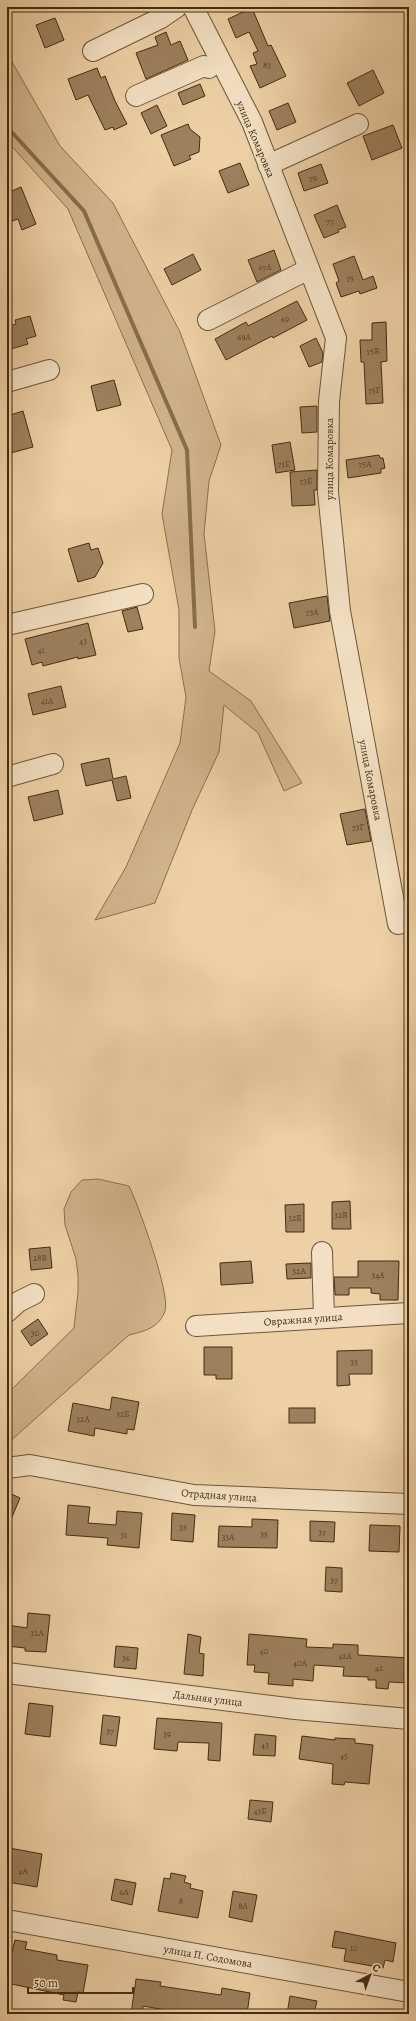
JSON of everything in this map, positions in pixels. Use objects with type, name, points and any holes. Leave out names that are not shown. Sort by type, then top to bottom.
[{"type":"street","points":[[93,51],[161,18],[177,7]]},
{"type":"street","name":"улица Комаровка","points":[[193,7],[215,65],[252,122],[336,338],[329,401],[328,492],[340,611],[398,924],[409,922]]},
{"type":"street","points":[[136,96],[204,66],[215,65]]},
{"type":"street","points":[[157,98],[207,72],[215,65]]},
{"type":"street","points":[[268,165],[358,124]]},
{"type":"street","points":[[208,320],[308,268]]},
{"type":"street","points":[[7,382],[49,370]]},
{"type":"street","points":[[7,625],[143,594]]},
{"type":"street","points":[[7,777],[53,764]]},
{"type":"street","points":[[322,1252],[324,1317]]},
{"type":"street","points":[[7,1312],[18,1302],[34,1294]]},
{"type":"street","name":"Овражная улица","points":[[196,1326],[409,1313]]},
{"type":"street","name":"Отрадная улица","points":[[7,1468],[30,1464],[194,1495],[409,1504]]},
{"type":"street","name":"Дальняя улица","points":[[7,1673],[295,1710],[409,1719]]},
{"type":"street","name":"улица П. Содомова","points":[[7,1920],[409,1992]]},
{"type":"shaded area","points":[[7,53],[60,146],[113,203],[180,332],[221,445],[209,481],[204,534],[215,631],[209,671],[251,701],[302,783],[284,791],[258,733],[224,705],[219,752],[192,810],[155,903],[95,920],[126,867],[180,743],[186,697],[179,658],[179,610],[162,514],[172,450],[68,209],[7,141]]},
{"type":"shaded area","points":[[98,1179],[129,1186],[146,1229],[159,1269],[166,1302],[165,1311],[159,1321],[151,1328],[129,1335],[7,1444],[7,1394],[74,1328],[78,1292],[78,1275],[76,1259],[65,1225],[64,1209],[71,1192],[82,1180]]},
{"type":"building","points":[[252,8],[268,46],[271,45],[286,76],[260,88],[250,66],[257,64],[253,53],[258,51],[249,32],[236,38],[228,19]]},
{"type":"building","points":[[55,18],[64,40],[45,48],[36,25]]},
{"type":"building","points":[[166,32],[171,45],[180,41],[188,60],[146,79],[136,53],[158,45],[155,37]]},
{"type":"building","points":[[97,68],[101,78],[105,76],[115,101],[127,124],[114,130],[113,127],[105,130],[88,95],[76,100],[68,79]]},
{"type":"building","points":[[373,70],[384,93],[359,106],[347,83]]},
{"type":"building","points":[[200,84],[205,96],[183,105],[178,93]]},
{"type":"building","points":[[288,103],[296,122],[277,130],[269,111]]},
{"type":"building","points":[[157,105],[167,126],[151,134],[141,113]]},
{"type":"building","points":[[188,124],[190,129],[200,137],[199,152],[189,156],[191,159],[174,166],[161,135]]},
{"type":"building","points":[[393,125],[402,148],[372,160],[363,136]]},
{"type":"building","points":[[240,163],[249,185],[228,193],[219,171]]},
{"type":"building","points":[[321,164],[328,183],[304,191],[298,173]]},
{"type":"building","points":[[21,187],[36,224],[22,230],[18,219],[7,223],[7,193]]},
{"type":"building","points":[[337,205],[346,227],[338,230],[339,232],[324,238],[314,215]]},
{"type":"building","points":[[274,250],[281,270],[257,282],[248,260]]},
{"type":"building","points":[[193,254],[201,270],[172,285],[164,269]]},
{"type":"building","points":[[354,256],[363,280],[373,276],[377,288],[360,294],[359,291],[341,297],[336,283],[339,281],[333,264]]},
{"type":"building","points":[[297,301],[307,320],[226,360],[215,339],[246,322],[248,326]]},
{"type":"building","points":[[30,316],[36,336],[26,339],[28,344],[11,349],[7,327],[16,324],[15,320]]},
{"type":"building","points":[[386,322],[387,361],[381,362],[383,403],[366,404],[364,362],[361,362],[360,340],[372,340],[372,323]]},
{"type":"building","points":[[316,338],[323,353],[322,362],[309,367],[300,346]]},
{"type":"building","points":[[114,380],[121,405],[97,411],[91,386]]},
{"type":"building","points":[[317,406],[317,432],[302,433],[300,407]]},
{"type":"building","points":[[23,411],[33,447],[7,454],[7,416]]},
{"type":"building","points":[[290,442],[295,470],[276,473],[272,445]]},
{"type":"building","points":[[379,455],[380,458],[383,458],[385,468],[381,469],[381,473],[348,478],[346,460]]},
{"type":"building","points":[[317,470],[317,490],[314,490],[315,505],[292,506],[290,472]]},
{"type":"building","points":[[89,543],[91,550],[98,548],[103,563],[95,577],[78,582],[68,549]]},
{"type":"building","points":[[327,596],[330,621],[294,628],[289,603]]},
{"type":"building","points":[[137,607],[143,629],[128,632],[122,611]]},
{"type":"building","points":[[88,623],[96,655],[78,659],[78,657],[43,666],[42,662],[32,665],[25,639]]},
{"type":"building","points":[[61,686],[66,707],[33,715],[28,694]]},
{"type":"building","points":[[109,758],[113,779],[126,776],[131,798],[117,801],[112,780],[86,786],[81,764]]},
{"type":"building","points":[[58,790],[63,814],[34,821],[28,797]]},
{"type":"building","points":[[365,809],[371,841],[347,845],[340,814]]},
{"type":"building","points":[[350,1201],[351,1229],[332,1229],[332,1202]]},
{"type":"building","points":[[304,1204],[304,1232],[286,1232],[285,1205]]},
{"type":"building","points":[[50,1247],[52,1268],[31,1270],[29,1249]]},
{"type":"building","points":[[251,1261],[253,1283],[221,1285],[220,1263]]},
{"type":"building","points":[[358,1261],[399,1261],[398,1300],[380,1300],[380,1294],[371,1293],[371,1288],[349,1288],[349,1295],[335,1295],[334,1277],[358,1277]]},
{"type":"building","points":[[311,1263],[311,1278],[287,1279],[286,1264]]},
{"type":"building","points":[[38,1319],[48,1334],[31,1346],[21,1331]]},
{"type":"building","points":[[204,1347],[232,1347],[232,1379],[216,1379],[216,1375],[204,1375]]},
{"type":"building","points":[[372,1350],[372,1374],[349,1374],[350,1385],[337,1386],[337,1351]]},
{"type":"building","points":[[112,1397],[139,1402],[134,1430],[127,1429],[127,1434],[95,1428],[94,1436],[68,1431],[73,1403],[110,1410]]},
{"type":"building","points":[[289,1408],[315,1408],[315,1423],[289,1423]]},
{"type":"building","points":[[7,1492],[20,1498],[7,1529]]},
{"type":"building","points":[[68,1505],[90,1507],[88,1523],[116,1525],[117,1511],[142,1513],[139,1548],[107,1545],[108,1538],[66,1535]]},
{"type":"building","points":[[172,1513],[195,1515],[193,1542],[171,1540]]},
{"type":"building","points":[[252,1519],[278,1520],[277,1548],[218,1547],[219,1526],[252,1527]]},
{"type":"building","points":[[310,1521],[335,1522],[334,1542],[310,1541]]},
{"type":"building","points":[[370,1525],[400,1526],[399,1552],[369,1551]]},
{"type":"building","points":[[326,1567],[342,1568],[342,1592],[325,1591]]},
{"type":"building","points":[[28,1613],[50,1615],[46,1652],[25,1651],[25,1648],[7,1646],[7,1625],[27,1628]]},
{"type":"building","points":[[188,1634],[201,1637],[199,1653],[204,1654],[203,1676],[184,1674]]},
{"type":"building","points":[[249,1634],[307,1639],[306,1647],[333,1648],[333,1644],[358,1645],[358,1655],[409,1658],[409,1683],[389,1682],[388,1689],[376,1688],[376,1680],[368,1680],[368,1677],[343,1676],[344,1667],[314,1665],[313,1681],[293,1679],[293,1686],[268,1684],[269,1673],[254,1672],[255,1665],[247,1665]]},
{"type":"building","points":[[116,1646],[138,1648],[136,1669],[114,1667]]},
{"type":"building","points":[[29,1703],[53,1706],[50,1737],[25,1734]]},
{"type":"building","points":[[103,1715],[120,1717],[116,1746],[100,1744]]},
{"type":"building","points":[[157,1718],[222,1723],[220,1761],[208,1760],[209,1743],[178,1742],[177,1751],[154,1749]]},
{"type":"building","points":[[255,1734],[276,1736],[275,1756],[253,1755]]},
{"type":"building","points":[[302,1736],[335,1740],[335,1738],[355,1739],[355,1743],[373,1745],[369,1784],[345,1782],[344,1785],[332,1784],[333,1764],[299,1759]]},
{"type":"building","points":[[250,1800],[273,1802],[271,1822],[248,1819]]},
{"type":"building","points":[[9,1848],[42,1854],[37,1887],[7,1882]]},
{"type":"building","points":[[171,1873],[186,1876],[184,1882],[191,1884],[190,1888],[203,1891],[198,1918],[158,1911],[164,1878],[170,1879]]},
{"type":"building","points":[[115,1879],[136,1883],[132,1905],[111,1900]]},
{"type":"building","points":[[233,1891],[257,1895],[252,1922],[229,1917]]},
{"type":"building","points":[[335,1931],[396,1943],[393,1962],[385,1960],[383,1968],[344,1961],[346,1949],[332,1947]]},
{"type":"building","points":[[15,1940],[27,1942],[25,1949],[57,1955],[57,1960],[88,1965],[83,1993],[78,1992],[76,2002],[63,2000],[64,1995],[7,1983],[7,1951],[12,1952]]},
{"type":"building","points":[[136,1979],[161,1982],[160,1986],[221,1995],[222,1988],[250,1993],[247,2014],[177,2014],[177,2012],[143,2006],[142,2014],[131,2014]]},
{"type":"building","points":[[290,1996],[317,2001],[314,2014],[287,2014]]},
{"type":"waterway","points":[[7,127],[84,211],[187,450],[195,627]]}]
